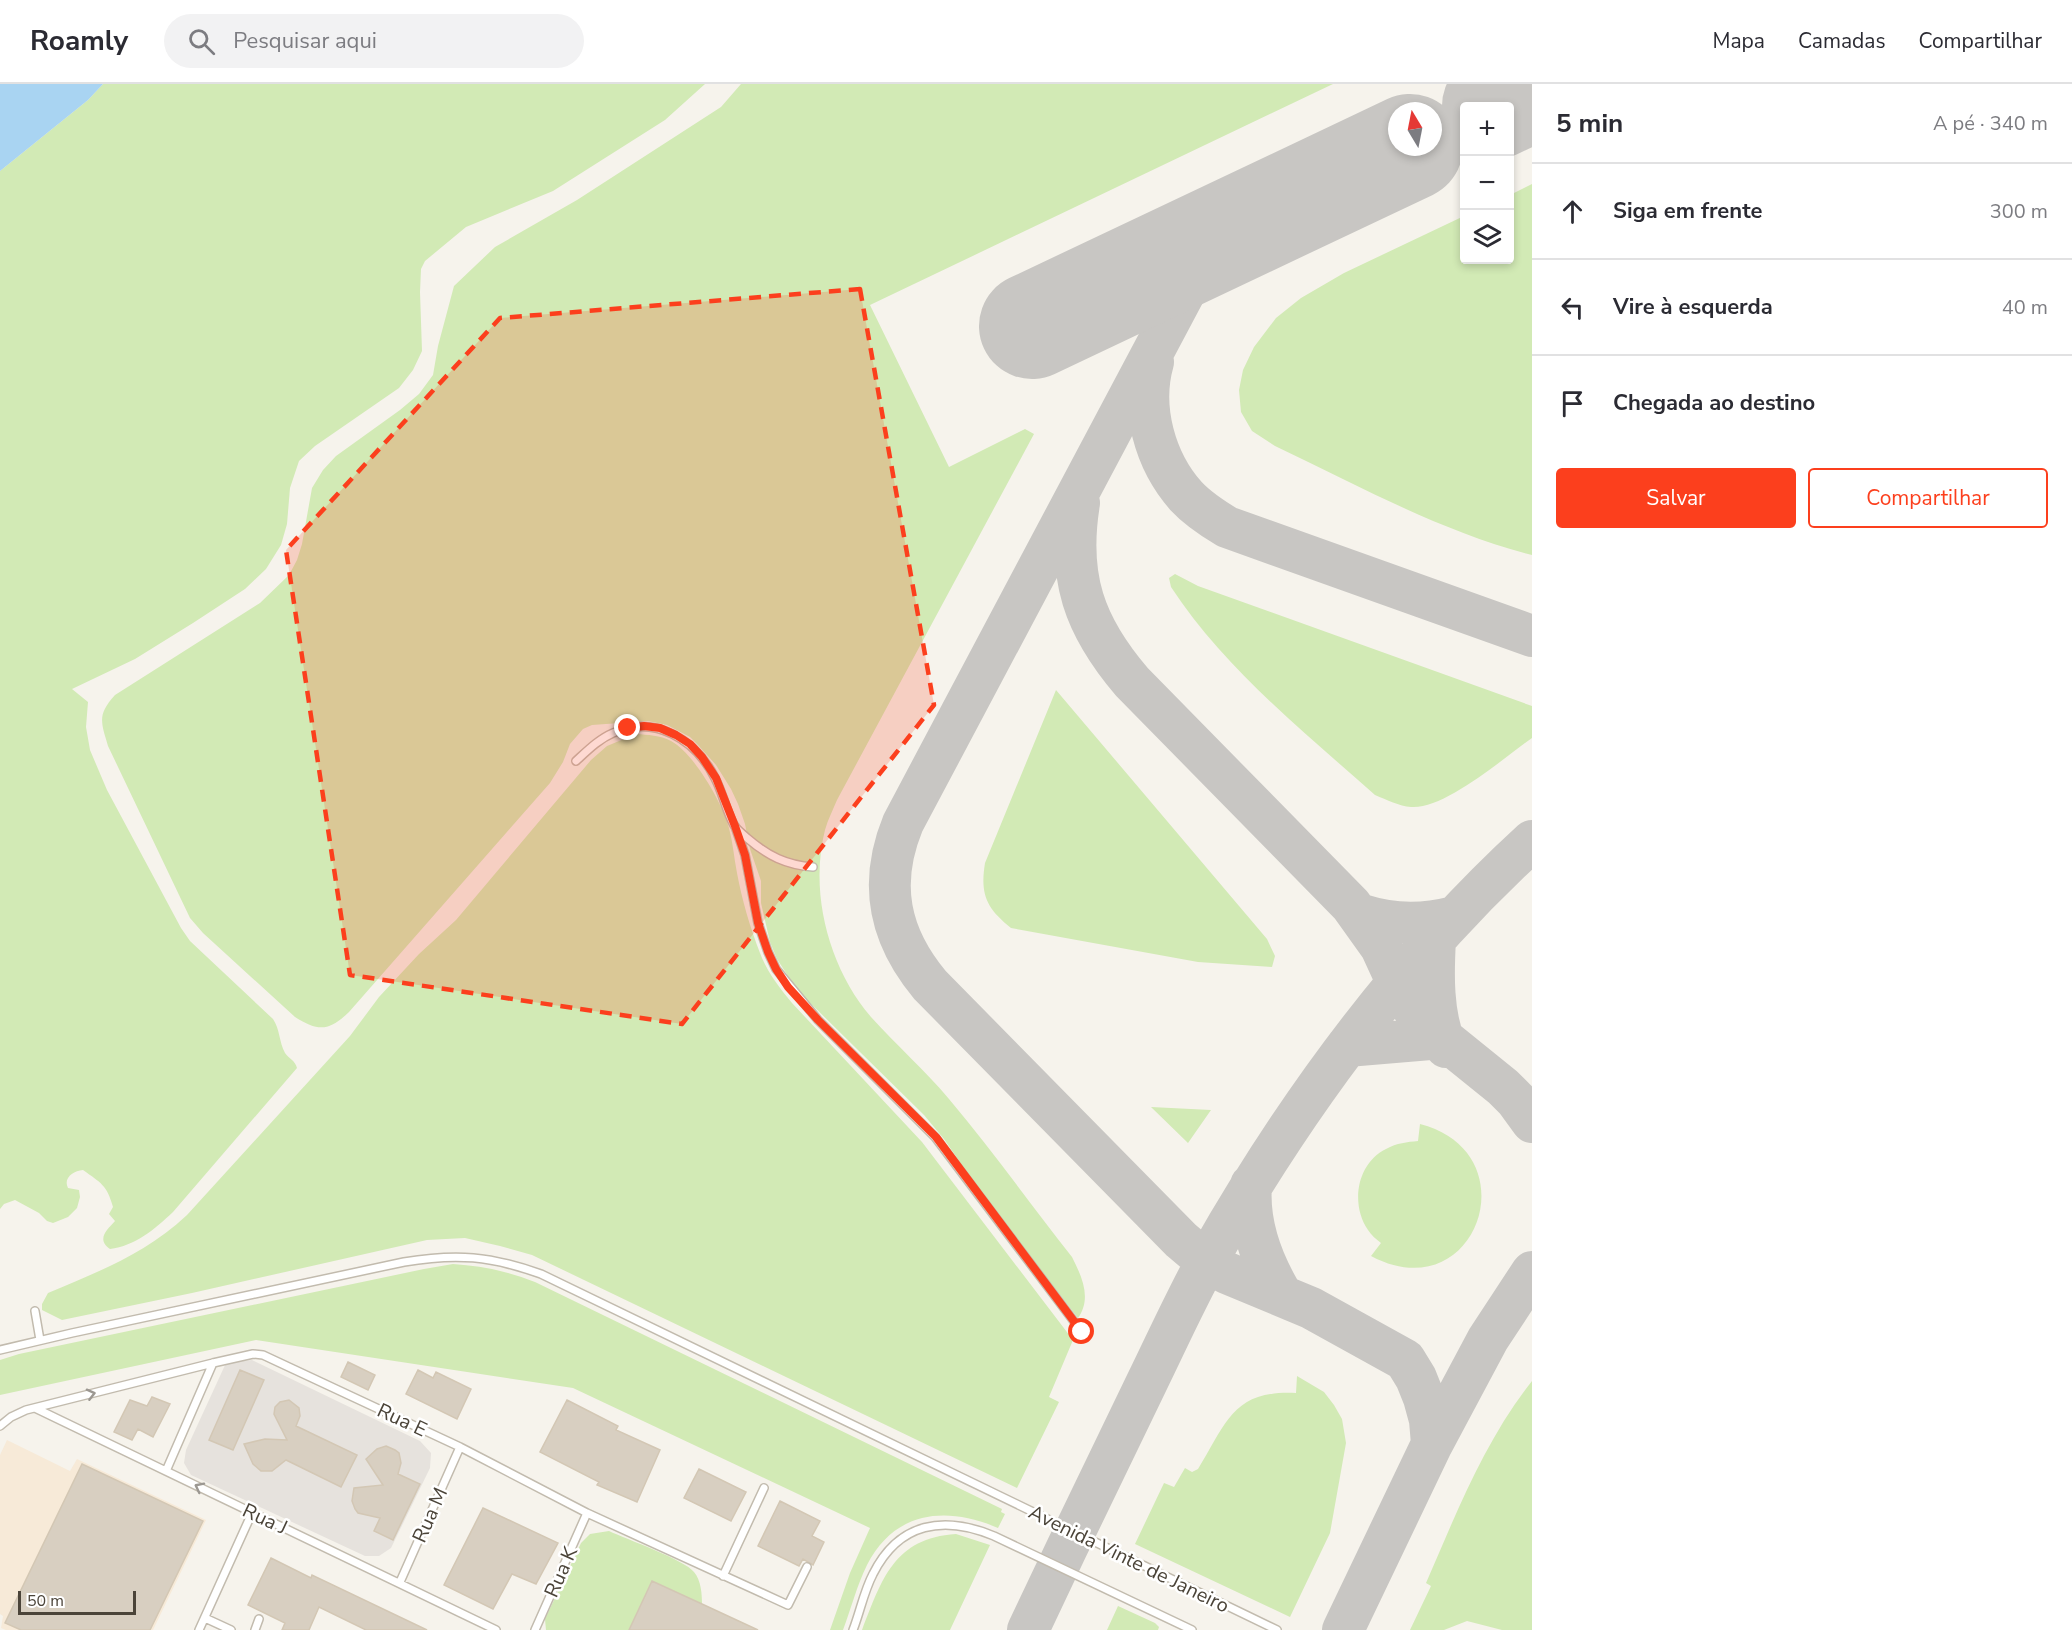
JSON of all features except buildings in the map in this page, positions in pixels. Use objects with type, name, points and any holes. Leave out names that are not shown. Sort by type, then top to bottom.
[{"type":"lane","points":[[576,761],[596,743],[612,733],[628,728],[644,726],[660,728],[690,744],[716,778],[735,826],[745,855],[758,923],[776,969],[788,987],[818,1020],[936,1137],[1082,1332]]},
{"type":"lane","points":[[735,826],[767,854],[797,866],[813,867]]},
{"type":"lane","name":"Avenida Vinte de Janeiro","points":[[0,1350],[434,1257],[490,1258],[541,1274],[1277,1630]]},
{"type":"lane","points":[[35,1311],[40,1340]]},
{"type":"lane","name":"Rua E","points":[[0,1426],[17,1413],[35,1408],[213,1363],[253,1354],[262,1355],[460,1447],[587,1513],[788,1605],[807,1567]]},
{"type":"lane","points":[[166,1471],[213,1363]]},
{"type":"lane","name":"Rua J","points":[[35,1408],[496,1630]]},
{"type":"lane","name":"Rua M","points":[[400,1582],[460,1447]]},
{"type":"lane","points":[[723,1576],[764,1488]]},
{"type":"lane","name":"Rua K","points":[[535,1630],[587,1513]]},
{"type":"lane","points":[[199,1630],[252,1514]]},
{"type":"lane","points":[[853,1630],[873,1574],[893,1545],[915,1530],[947,1524],[986,1533],[1192,1630]]},
{"type":"lane","points":[[205,1618],[231,1630]]},
{"type":"lane","points":[[255,1630],[259,1619]]},
{"type":"highlighted area","points":[[860,289],[934,705],[682,1024],[350,975],[286,550],[500,318]]},
{"type":"shaded area","points":[[252,1360],[420,1441],[431,1453],[430,1468],[391,1548],[379,1556],[365,1556],[191,1475],[184,1463],[186,1450],[226,1363]]},
{"type":"shaded area","points":[[7,1440],[70,1471],[77,1459],[206,1520],[153,1630],[6,1630],[1,1628],[3,1616],[0,1614],[0,1455]]},
{"type":"green space","points":[[103,84],[705,84],[665,120],[553,191],[466,227],[425,261],[421,269],[420,292],[422,351],[413,370],[399,388],[315,446],[299,461],[290,488],[287,524],[281,545],[266,569],[245,589],[135,659],[72,689],[88,702],[86,727],[90,750],[107,790],[181,928],[190,941],[273,1019],[285,1053],[297,1068],[173,1212],[136,1240],[110,1249],[103,1238],[115,1221],[109,1214],[113,1207],[111,1200],[102,1185],[83,1170],[73,1173],[67,1181],[68,1188],[79,1190],[80,1197],[77,1208],[68,1217],[53,1223],[15,1200],[4,1204],[0,1209],[0,171],[88,100]]},
{"type":"green space","points":[[741,84],[1333,84],[870,305],[949,467],[1025,429],[1034,434],[829,818],[821,854],[820,879],[821,904],[826,929],[844,976],[871,1017],[949,1099],[1072,1257],[1082,1280],[1085,1295],[1078,1318],[924,1115],[797,990],[777,959],[770,942],[761,903],[761,881],[738,804],[716,765],[690,737],[667,725],[648,721],[592,725],[583,729],[570,744],[563,762],[550,783],[349,1012],[336,1023],[324,1027],[311,1025],[295,1017],[203,933],[190,918],[108,746],[102,719],[105,708],[115,695],[260,603],[289,575],[302,544],[312,488],[323,470],[336,456],[419,394],[433,375],[454,286],[495,247],[577,200],[721,107]]},
{"type":"green space","points":[[1532,184],[1532,555],[1433,521],[1275,446],[1252,431],[1241,412],[1239,390],[1243,370],[1254,347],[1276,318],[1301,298],[1344,273],[1460,218],[1460,264],[1514,264],[1514,193]]},
{"type":"green space","points":[[1175,574],[1198,586],[1532,706],[1532,738],[1474,781],[1425,806],[1411,807],[1375,795],[1266,697],[1215,645],[1171,587],[1169,578]]},
{"type":"green space","points":[[1056,690],[1267,939],[1275,956],[1272,967],[1198,962],[1011,928],[990,907],[984,892],[985,863]]},
{"type":"green space","points":[[636,734],[663,738],[680,747],[714,793],[729,828],[741,893],[753,933],[763,960],[778,985],[792,1003],[922,1142],[1073,1340],[1049,1397],[1059,1402],[1017,1488],[532,1255],[465,1238],[427,1240],[62,1320],[42,1310],[42,1304],[48,1293],[104,1269],[138,1251],[155,1241],[187,1215],[350,1036],[379,997],[419,954],[456,920],[591,760],[607,746]]},
{"type":"green space","points":[[1151,1107],[1211,1110],[1188,1143]]},
{"type":"green space","points":[[1420,1124],[1454,1140],[1474,1165],[1481,1193],[1477,1222],[1462,1246],[1439,1263],[1408,1268],[1371,1256],[1381,1243],[1371,1234],[1362,1220],[1358,1197],[1359,1185],[1368,1164],[1376,1155],[1402,1143],[1418,1141]]},
{"type":"green space","points":[[453,1264],[494,1270],[535,1282],[1002,1509],[1001,1512],[1005,1514],[998,1528],[979,1521],[942,1516],[907,1523],[892,1533],[867,1565],[843,1630],[830,1630],[850,1573],[870,1528],[573,1388],[256,1340],[0,1395],[0,1360],[19,1354]]},
{"type":"green space","points":[[1297,1376],[1324,1392],[1334,1405],[1342,1419],[1346,1443],[1330,1533],[1290,1617],[1135,1544],[1164,1483],[1174,1487],[1185,1468],[1192,1472],[1198,1469],[1225,1424],[1245,1403],[1275,1393],[1296,1393]]},
{"type":"green space","points":[[1532,1381],[1532,1630],[1502,1630],[1467,1621],[1444,1630],[1410,1630],[1431,1586],[1426,1583],[1473,1478],[1500,1428]]},
{"type":"green space","points":[[609,1531],[688,1567],[698,1579],[702,1604],[652,1581],[629,1630],[546,1630],[545,1619],[581,1543],[590,1534]]},
{"type":"green space","points":[[956,1534],[990,1545],[950,1630],[862,1630],[876,1594],[893,1564],[918,1544],[935,1537]]},
{"type":"green space","points":[[1118,1606],[1155,1623],[1159,1627],[1158,1630],[1107,1630]]},
{"type":"water","points":[[0,84],[103,84],[88,100],[0,171]]},
{"type":"taxiway","points":[[1372,166],[1231,239],[1211,257],[1188,286],[903,823],[895,845],[890,888],[892,908],[905,948],[930,985],[1181,1240],[1207,1262],[1227,1273],[1311,1308],[1405,1360],[1424,1398],[1430,1420],[1432,1444]]},
{"type":"taxiway","points":[[1153,362],[1148,397],[1153,433],[1166,467],[1175,482],[1186,496],[1205,513],[1227,527],[1532,636]]},
{"type":"taxiway","points":[[1079,503],[1075,554],[1083,599],[1091,620],[1115,661],[1132,682],[1351,905],[1381,947],[1403,995],[1425,1024],[1503,1087],[1532,1122]]},
{"type":"taxiway","points":[[1028,1630],[1192,1289],[1277,1145],[1354,1037],[1395,985],[1438,935],[1532,841]]},
{"type":"taxiway","points":[[1362,915],[1385,921],[1408,923],[1454,917]]},
{"type":"taxiway","points":[[1435,939],[1436,1008],[1446,1047]]},
{"type":"taxiway","points":[[1347,1046],[1442,1038]]},
{"type":"taxiway","points":[[1251,1185],[1251,1213],[1257,1239],[1266,1265],[1279,1290]]},
{"type":"taxiway","points":[[1343,1630],[1432,1444],[1488,1339],[1532,1272]]},
{"type":"runway","points":[[1504,102],[1532,89]]},
{"type":"runway","points":[[1032,326],[1391,156]]},
{"type":"route","points":[[628,728],[644,726],[660,728],[690,744],[702,757],[716,778],[735,826],[745,855],[758,923],[776,969],[788,987],[818,1020],[936,1137],[1082,1332]]}]
